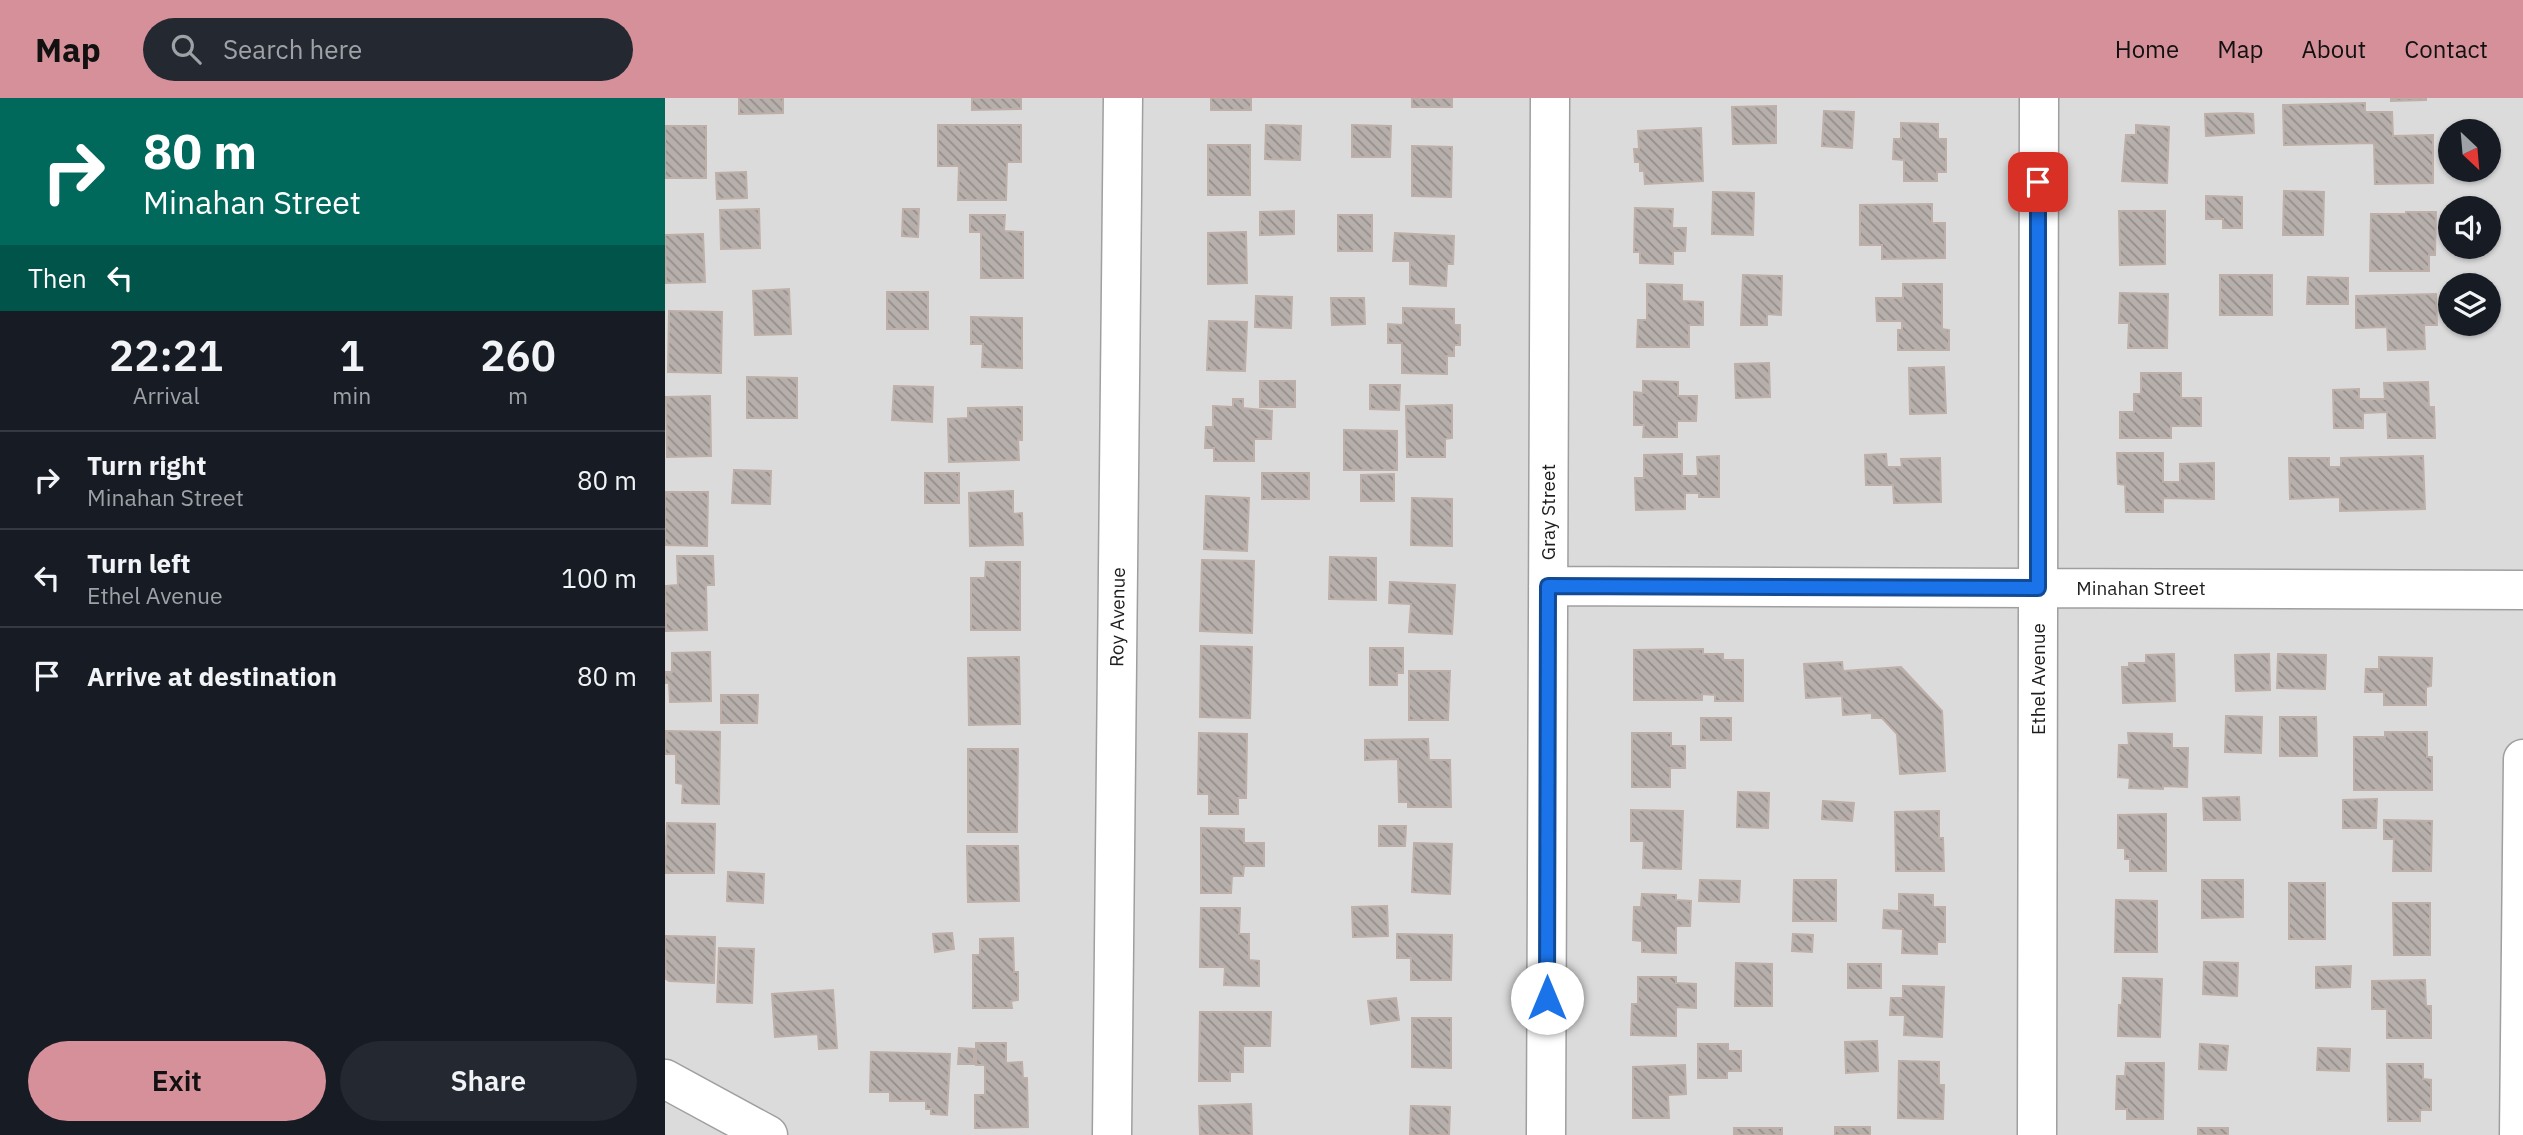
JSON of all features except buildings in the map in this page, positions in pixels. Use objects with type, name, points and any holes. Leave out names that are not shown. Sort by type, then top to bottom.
[{"type":"street","name":"Roy Avenue","points":[[1112,1135],[1123,98]]},
{"type":"street","name":"Gray Street","points":[[1546,1135],[1550,98]]},
{"type":"street","name":"Ethel Avenue","points":[[2037,1135],[2039,98]]},
{"type":"street","name":"Minahan Street","points":[[1548,586],[2523,590]]},
{"type":"street","points":[[2519,1135],[2523,759]]},
{"type":"street","points":[[665,1079],[768,1135]]},
{"type":"shaded area","points":[[665,98],[2523,98],[2523,1135],[665,1135]]},
{"type":"route","points":[[1547,998],[1548,586],[2038,588],[2038,182]]}]
